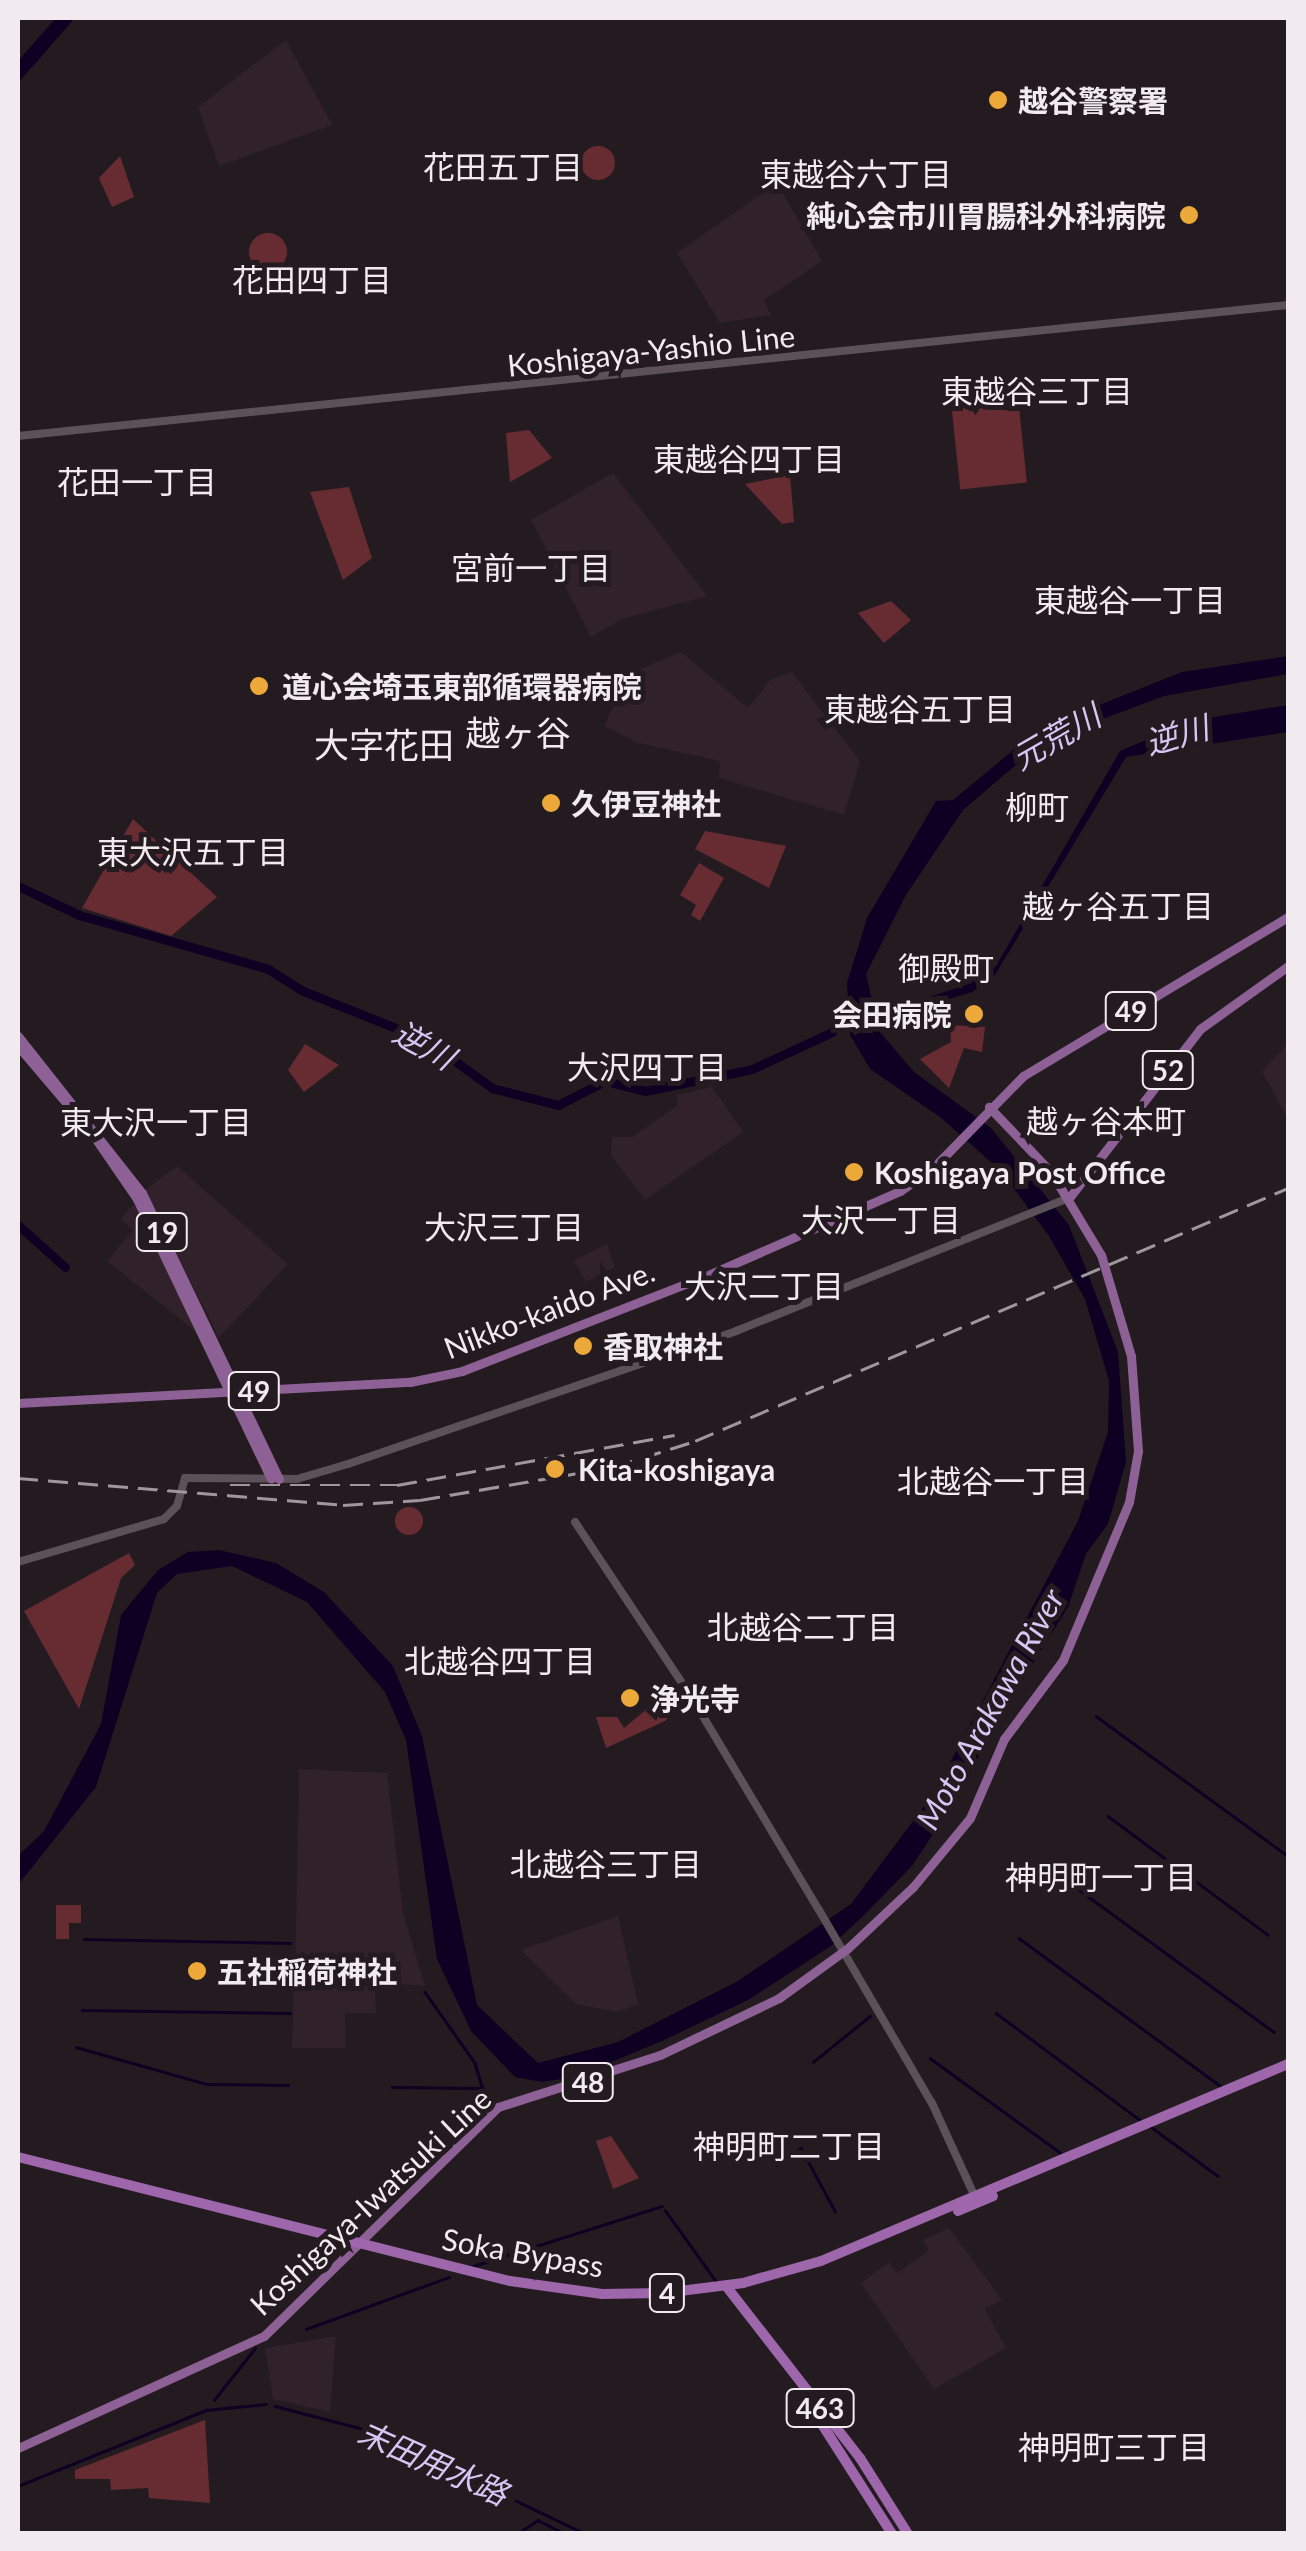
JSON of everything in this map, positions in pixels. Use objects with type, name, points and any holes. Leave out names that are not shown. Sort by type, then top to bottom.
[{"type":"highway","name":"Soka Bypass","points":[[18,2160],[358,2246],[552,2289],[630,2294],[724,2290],[821,2261],[976,2200],[1288,2067]]},
{"type":"highway","name":"463","points":[[724,2290],[807,2401],[892,2534]]},
{"type":"highway","name":"463","points":[[724,2290],[860,2458],[905,2534]]},
{"type":"highway","points":[[888,2507],[905,2534]]},
{"type":"main road","name":"Koshigaya-Yashio Line","points":[[18,436],[1288,305]]},
{"type":"main road","name":"Nikko-kaido Ave.","points":[[18,1403],[410,1382],[462,1371],[882,1199],[916,1181],[955,1146],[985,1111],[1038,1066],[1288,918]]},
{"type":"main road","name":"52","points":[[1069,1198],[1200,1029],[1288,966]]},
{"type":"main road","name":"19","points":[[18,1036],[142,1193],[275,1479]]},
{"type":"main road","name":"19","points":[[18,1046],[129,1185],[235,1392]]},
{"type":"main road","name":"Koshigaya-Iwatsuki Line","points":[[18,2448],[260,2339],[498,2107],[582,2084],[687,2044],[778,1998],[842,1950],[927,1873],[970,1818],[1004,1739],[1057,1672],[1129,1502],[1138,1450],[1131,1356],[1107,1270],[1069,1198],[985,1111]]},
{"type":"main road","points":[[18,1562],[164,1519],[177,1506],[185,1478],[275,1479],[348,1464],[685,1350],[1024,1221],[1060,1206],[1069,1198]]},
{"type":"main road","points":[[575,1522],[692,1698],[819,1910],[932,2104],[976,2200]]},
{"type":"shaded area","points":[[286,40],[332,125],[219,166],[198,107]]},
{"type":"shaded area","points":[[598,146],[610,151],[615,163],[610,175],[598,180],[586,175],[581,163],[586,151]]},
{"type":"shaded area","points":[[120,156],[134,197],[112,207],[99,178]]},
{"type":"shaded area","points":[[777,183],[822,261],[764,300],[771,315],[720,323],[677,253]]},
{"type":"shaded area","points":[[268,233],[281,239],[287,252],[281,265],[268,271],[255,265],[249,252],[255,239]]},
{"type":"shaded area","points":[[1016,379],[1027,482],[960,489],[949,386]]},
{"type":"shaded area","points":[[529,430],[552,458],[510,482],[506,433]]},
{"type":"shaded area","points":[[613,473],[707,596],[622,619],[591,637],[531,520]]},
{"type":"shaded area","points":[[790,475],[794,522],[782,524],[745,484]]},
{"type":"shaded area","points":[[349,487],[372,558],[343,580],[310,492]]},
{"type":"shaded area","points":[[891,601],[911,620],[884,643],[858,613]]},
{"type":"shaded area","points":[[681,652],[748,708],[770,680],[792,672],[860,761],[844,815],[719,778],[720,761],[638,743],[604,726],[629,674]]},
{"type":"shaded area","points":[[133,819],[217,897],[171,936],[82,908]]},
{"type":"shaded area","points":[[705,831],[786,846],[769,888],[695,849]]},
{"type":"shaded area","points":[[699,863],[724,878],[700,921],[691,915],[696,905],[680,895]]},
{"type":"shaded area","points":[[950,1025],[985,1027],[982,1052],[964,1048],[949,1088],[920,1059],[951,1042]]},
{"type":"shaded area","points":[[1288,1043],[1288,1119],[1262,1071]]},
{"type":"shaded area","points":[[305,1044],[339,1065],[304,1092],[288,1070]]},
{"type":"shaded area","points":[[712,1087],[743,1132],[645,1200],[611,1155],[612,1137],[632,1137],[678,1105],[677,1095]]},
{"type":"shaded area","points":[[177,1166],[288,1264],[219,1338],[145,1190]]},
{"type":"shaded area","points":[[134,1204],[199,1334],[107,1261],[133,1230],[121,1219]]},
{"type":"shaded area","points":[[607,1244],[615,1267],[586,1282],[574,1260]]},
{"type":"shaded area","points":[[409,1507],[419,1511],[423,1521],[419,1531],[409,1535],[399,1531],[395,1521],[399,1511]]},
{"type":"shaded area","points":[[129,1553],[135,1565],[121,1578],[79,1709],[24,1611]]},
{"type":"shaded area","points":[[676,1685],[685,1700],[665,1721],[606,1748],[596,1717],[617,1717],[624,1728]]},
{"type":"shaded area","points":[[299,1769],[387,1773],[403,1913],[425,1986],[295,1976]]},
{"type":"shaded area","points":[[56,1905],[81,1905],[81,1923],[69,1923],[69,1939],[56,1939]]},
{"type":"shaded area","points":[[618,1916],[638,2004],[618,2012],[576,2004],[521,1950]]},
{"type":"shaded area","points":[[294,1979],[375,1987],[376,2013],[345,2013],[346,2048],[292,2048]]},
{"type":"shaded area","points":[[611,2136],[639,2178],[613,2189],[596,2141]]},
{"type":"shaded area","points":[[949,2228],[1002,2300],[985,2309],[1006,2348],[934,2389],[861,2283],[889,2262],[897,2273],[929,2250],[923,2240]]},
{"type":"shaded area","points":[[336,2336],[330,2412],[273,2399],[265,2348]]},
{"type":"shaded area","points":[[205,2420],[210,2503],[149,2498],[148,2488],[111,2490],[110,2479],[75,2479],[75,2470]]},
{"type":"water","points":[[56,18],[75,18],[18,83],[18,61]]},
{"type":"water","points":[[1288,656],[1288,674],[1164,696],[1076,729],[1023,759],[963,810],[906,895],[866,974],[879,1031],[914,1072],[991,1128],[1069,1225],[1118,1352],[1126,1462],[1108,1524],[1086,1554],[1068,1607],[991,1731],[964,1787],[912,1866],[864,1915],[831,1946],[748,2000],[662,2041],[575,2077],[542,2082],[515,2077],[471,2031],[437,1959],[406,1740],[385,1692],[307,1602],[232,1566],[177,1574],[157,1593],[96,1787],[18,1885],[18,1856],[44,1831],[101,1724],[121,1615],[158,1570],[188,1552],[219,1550],[276,1563],[324,1592],[393,1666],[422,1736],[477,2005],[538,2063],[618,2042],[738,1981],[851,1904],[934,1793],[1078,1521],[1108,1432],[1109,1381],[1085,1299],[1049,1236],[1000,1170],[940,1117],[870,1069],[850,1035],[847,983],[867,918],[936,801],[953,800],[1039,729],[1182,672]]},
{"type":"water","points":[[1288,705],[1288,732],[1126,757],[995,975],[972,992],[900,1014],[899,1007],[966,985],[996,966],[1120,751],[1190,721]]},
{"type":"waterway","name":"逆川","points":[[18,886],[79,915],[268,969],[303,991],[426,1040],[492,1088],[558,1105],[605,1081],[645,1091],[752,1069],[832,1032]]},
{"type":"waterway","points":[[18,1225],[65,1267]]},
{"type":"waterway","points":[[1096,1716],[1288,1856]]},
{"type":"waterway","points":[[1108,1816],[1268,1935]]},
{"type":"waterway","points":[[1063,1878],[1274,2032]]},
{"type":"waterway","points":[[1019,1938],[1222,2087]]},
{"type":"waterway","points":[[84,1939],[290,1943]]},
{"type":"waterway","points":[[425,1992],[475,2063],[489,2109]]},
{"type":"waterway","points":[[82,2010],[290,2013]]},
{"type":"waterway","points":[[996,2013],[1143,2122]]},
{"type":"waterway","points":[[813,2062],[870,2016]]},
{"type":"waterway","points":[[76,2047],[207,2084],[288,2085]]},
{"type":"waterway","points":[[930,2058],[1062,2154]]},
{"type":"waterway","points":[[392,2087],[480,2088]]},
{"type":"waterway","points":[[1150,2126],[1218,2176]]},
{"type":"waterway","points":[[776,2165],[801,2148],[835,2211]]},
{"type":"waterway","points":[[473,2266],[662,2206]]},
{"type":"waterway","points":[[665,2210],[716,2281]]},
{"type":"waterway","points":[[306,2329],[449,2277]]},
{"type":"waterway","points":[[214,2400],[255,2348]]},
{"type":"waterway","name":"末田用水路","points":[[18,2486],[206,2410],[266,2404]]},
{"type":"waterway","name":"末田用水路","points":[[275,2406],[371,2431],[586,2534]]},
{"type":"waterway","points":[[517,2534],[538,2520],[565,2534]]},
{"type":"railway","points":[[18,1478],[343,1505],[420,1500],[613,1467],[695,1441],[1288,1188]]},
{"type":"railway","points":[[230,1485],[397,1485],[675,1435]]},
{"type":"place","name":"越谷警察署","points":[[998,100]]},
{"type":"place","name":"純心会市川胃腸科外科病院","points":[[1189,215]]},
{"type":"place","name":"道心会埼玉東部循環器病院","points":[[259,686]]},
{"type":"place","name":"久伊豆神社","points":[[551,803]]},
{"type":"place","name":"会田病院","points":[[974,1014]]},
{"type":"place","name":"Koshigaya Post Office","points":[[854,1172]]},
{"type":"place","name":"香取神社","points":[[583,1346]]},
{"type":"place","name":"Kita-koshigaya","points":[[555,1469]]},
{"type":"place","name":"浄光寺","points":[[630,1698]]},
{"type":"place","name":"五社稲荷神社","points":[[197,1971]]},
{"type":"district","name":"花田五丁目","points":[[503,167]]},
{"type":"district","name":"東越谷六丁目","points":[[856,174]]},
{"type":"district","name":"花田四丁目","points":[[312,280]]},
{"type":"district","name":"東越谷三丁目","points":[[1037,391]]},
{"type":"district","name":"東越谷四丁目","points":[[749,459]]},
{"type":"district","name":"花田一丁目","points":[[137,482]]},
{"type":"district","name":"宮前一丁目","points":[[531,568]]},
{"type":"district","name":"東越谷一丁目","points":[[1130,600]]},
{"type":"district","name":"東越谷五丁目","points":[[920,709]]},
{"type":"district","name":"越ヶ谷","points":[[518,732]]},
{"type":"district","name":"大字花田","points":[[384,744]]},
{"type":"district","name":"柳町","points":[[1037,807]]},
{"type":"district","name":"東大沢五丁目","points":[[193,852]]},
{"type":"district","name":"越ヶ谷五丁目","points":[[1118,906]]},
{"type":"district","name":"御殿町","points":[[946,968]]},
{"type":"district","name":"大沢四丁目","points":[[647,1067]]},
{"type":"district","name":"越ヶ谷本町","points":[[1106,1121]]},
{"type":"district","name":"東大沢一丁目","points":[[156,1122]]},
{"type":"district","name":"大沢一丁目","points":[[881,1220]]},
{"type":"district","name":"大沢三丁目","points":[[504,1227]]},
{"type":"district","name":"大沢二丁目","points":[[764,1286]]},
{"type":"district","name":"北越谷一丁目","points":[[993,1481]]},
{"type":"district","name":"北越谷二丁目","points":[[803,1627]]},
{"type":"district","name":"北越谷四丁目","points":[[500,1661]]},
{"type":"district","name":"北越谷三丁目","points":[[606,1864]]},
{"type":"district","name":"神明町一丁目","points":[[1101,1877]]},
{"type":"district","name":"神明町二丁目","points":[[789,2146]]},
{"type":"district","name":"神明町三丁目","points":[[1114,2447]]},
{"type":"water label","name":"元荒川","points":[[1056,737]]},
{"type":"water label","name":"Moto Arakawa River","points":[[990,1709]]}]
